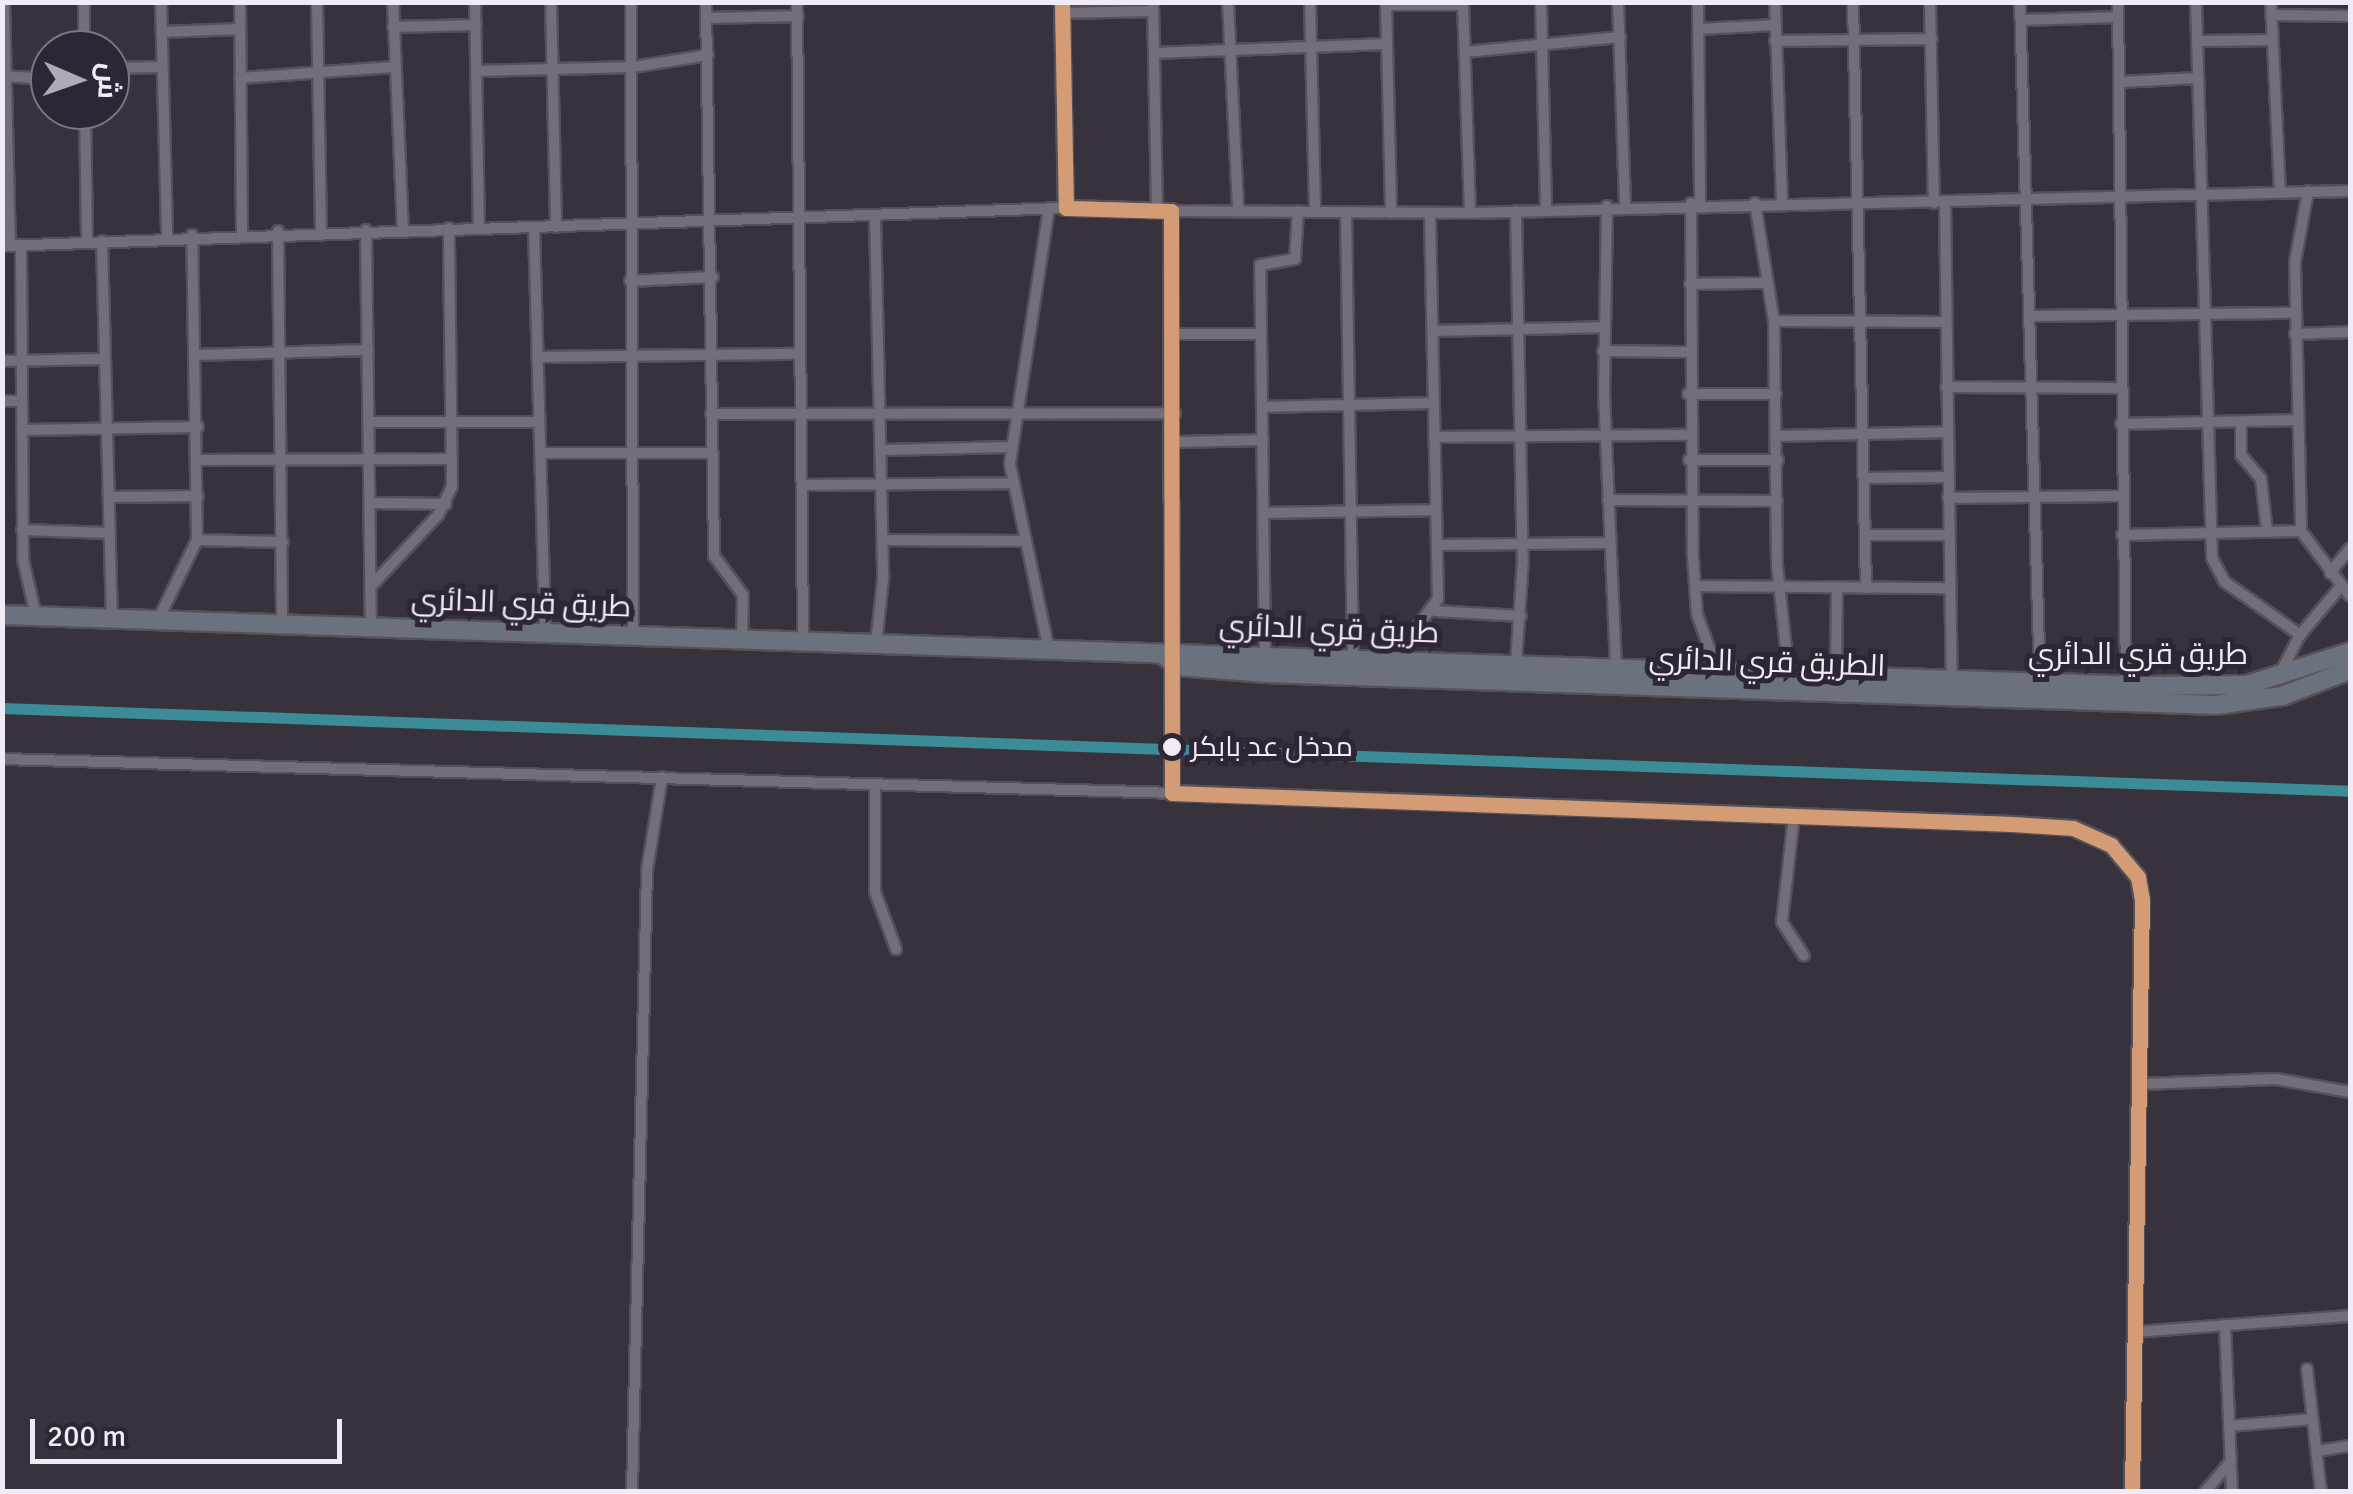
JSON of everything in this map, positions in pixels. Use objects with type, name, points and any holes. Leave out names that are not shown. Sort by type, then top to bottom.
[{"type":"highway","name":"طريق قري الدائري","points":[[2,615],[1050,650],[1173,658],[1353,658],[2126,686],[2228,687],[2279,678],[2350,652]]},
{"type":"highway","name":"الطريق قري الدائري","points":[[1173,658],[2216,705],[2282,696],[2350,670]]},
{"type":"street","points":[[4,2],[11,246],[21,360],[22,530],[36,616]]},
{"type":"street","points":[[84,2],[84,30]]},
{"type":"street","points":[[161,2],[167,236]]},
{"type":"street","points":[[240,2],[242,232]]},
{"type":"street","points":[[317,2],[321,230]]},
{"type":"street","points":[[393,2],[403,229]]},
{"type":"street","points":[[475,2],[479,228]]},
{"type":"street","points":[[551,2],[556,228]]},
{"type":"street","points":[[631,2],[633,228],[627,452],[633,636]]},
{"type":"street","points":[[706,2],[713,222],[714,556],[743,595],[742,640]]},
{"type":"street","points":[[797,2],[803,642]]},
{"type":"street","points":[[1228,2],[1238,210]]},
{"type":"street","points":[[1310,2],[1316,211]]},
{"type":"street","points":[[1541,2],[1546,209]]},
{"type":"street","points":[[1618,2],[1626,206]]},
{"type":"street","points":[[1698,2],[1688,435],[1695,586],[1718,672]]},
{"type":"street","points":[[1775,2],[1782,204]]},
{"type":"street","points":[[1853,2],[1868,433],[1866,588]]},
{"type":"street","points":[[1930,2],[1945,322],[1952,680]]},
{"type":"street","points":[[2020,2],[2034,316],[2040,683]]},
{"type":"street","points":[[2118,2],[2126,686]]},
{"type":"street","points":[[2196,2],[2210,533],[2226,582],[2300,634]]},
{"type":"street","points":[[2271,2],[2280,191]]},
{"type":"street","points":[[1391,213],[1386,4],[1463,4],[1470,213]]},
{"type":"street","points":[[1066,208],[1062,8],[1153,6],[1176,413],[1172,793]]},
{"type":"street","points":[[706,18],[798,16]]},
{"type":"street","points":[[2271,16],[2350,16]]},
{"type":"street","points":[[2021,20],[2118,17]]},
{"type":"street","points":[[394,27],[476,25]]},
{"type":"street","points":[[1698,28],[1775,25]]},
{"type":"street","points":[[162,32],[240,29]]},
{"type":"street","points":[[1465,52],[1620,38]]},
{"type":"street","points":[[1775,41],[1932,38]]},
{"type":"street","points":[[2197,41],[2272,40]]},
{"type":"street","points":[[1154,53],[1311,52],[1386,44]]},
{"type":"street","points":[[476,71],[632,66],[708,55]]},
{"type":"street","points":[[130,68],[162,67]]},
{"type":"street","points":[[240,78],[394,67]]},
{"type":"street","points":[[4,76],[30,77]]},
{"type":"street","points":[[2120,82],[2198,78]]},
{"type":"street","points":[[85,130],[88,242]]},
{"type":"street","points":[[2308,191],[2294,313],[2301,531],[2350,596]]},
{"type":"street","points":[[11,246],[242,232],[633,228],[1048,208],[1470,213],[1695,203],[1860,205],[2121,193],[2350,191]]},
{"type":"street","points":[[1755,203],[1774,321],[1778,587],[1789,675]]},
{"type":"street","points":[[1606,206],[1602,327],[1616,668]]},
{"type":"street","points":[[1048,208],[1011,447],[1011,484],[1050,650]]},
{"type":"street","points":[[1265,656],[1260,265],[1295,259],[1298,211]]},
{"type":"street","points":[[1516,211],[1522,544],[1516,664]]},
{"type":"street","points":[[1346,212],[1346,404],[1353,658]]},
{"type":"street","points":[[1393,660],[1435,612],[1430,213]]},
{"type":"street","points":[[875,216],[883,450],[883,540],[876,644]]},
{"type":"street","points":[[372,584],[446,504],[452,459],[449,228]]},
{"type":"street","points":[[534,228],[545,632]]},
{"type":"street","points":[[366,230],[370,627]]},
{"type":"street","points":[[278,232],[282,624]]},
{"type":"street","points":[[158,621],[197,540],[192,235]]},
{"type":"street","points":[[102,241],[112,619]]},
{"type":"street","points":[[630,281],[713,277]]},
{"type":"street","points":[[1690,284],[1766,283]]},
{"type":"street","points":[[2034,316],[2294,313]]},
{"type":"street","points":[[1774,321],[1945,322]]},
{"type":"street","points":[[1432,331],[1602,327]]},
{"type":"street","points":[[2295,334],[2350,332]]},
{"type":"street","points":[[1174,334],[1260,334]]},
{"type":"street","points":[[196,355],[368,350]]},
{"type":"street","points":[[1603,351],[1689,352]]},
{"type":"street","points":[[537,357],[800,354]]},
{"type":"street","points":[[2,361],[105,359]]},
{"type":"street","points":[[1946,387],[2121,388]]},
{"type":"street","points":[[1688,394],[1776,394]]},
{"type":"street","points":[[2,401],[22,401]]},
{"type":"street","points":[[1262,407],[1433,403]]},
{"type":"street","points":[[712,414],[882,409],[1176,413]]},
{"type":"street","points":[[2121,424],[2297,420]]},
{"type":"street","points":[[370,422],[538,422]]},
{"type":"street","points":[[2241,422],[2242,454],[2261,478],[2267,532]]},
{"type":"street","points":[[22,430],[198,427]]},
{"type":"street","points":[[1777,436],[1947,432]]},
{"type":"street","points":[[1434,438],[1688,435]]},
{"type":"street","points":[[1176,442],[1264,440]]},
{"type":"street","points":[[883,450],[1011,447]]},
{"type":"street","points":[[540,453],[712,454]]},
{"type":"street","points":[[198,460],[452,459]]},
{"type":"street","points":[[1689,460],[1778,460]]},
{"type":"street","points":[[1868,478],[1948,477]]},
{"type":"street","points":[[802,485],[1011,484]]},
{"type":"street","points":[[109,497],[198,496]]},
{"type":"street","points":[[1948,498],[2121,496]]},
{"type":"street","points":[[1608,500],[1777,501]]},
{"type":"street","points":[[371,503],[446,504]]},
{"type":"street","points":[[1264,513],[1436,510]]},
{"type":"street","points":[[22,530],[110,533]]},
{"type":"street","points":[[2122,535],[2301,531]]},
{"type":"street","points":[[1867,534],[1947,536]]},
{"type":"street","points":[[197,540],[283,542]]},
{"type":"street","points":[[883,540],[1023,541]]},
{"type":"street","points":[[1437,545],[1609,543]]},
{"type":"street","points":[[2330,572],[2350,548]]},
{"type":"street","points":[[2279,678],[2300,634],[2342,585]]},
{"type":"street","points":[[1695,586],[1949,588]]},
{"type":"street","points":[[1836,677],[1837,588]]},
{"type":"street","points":[[1435,612],[1521,616]]},
{"type":"street","points":[[2,759],[1172,793],[2073,828],[2111,844],[2142,889],[2132,1492]]},
{"type":"street","points":[[632,1492],[647,870],[662,777]]},
{"type":"street","points":[[875,784],[875,892],[896,949]]},
{"type":"street","points":[[1794,816],[1782,922],[1804,956]]},
{"type":"street","points":[[2141,1084],[2276,1079],[2350,1092]]},
{"type":"street","points":[[2135,1332],[2350,1316]]},
{"type":"street","points":[[2224,1325],[2232,1492]]},
{"type":"street","points":[[2307,1369],[2320,1492]]},
{"type":"street","points":[[2229,1426],[2313,1419]]},
{"type":"street","points":[[2317,1451],[2350,1446]]},
{"type":"street","points":[[2204,1492],[2230,1461]]},
{"type":"waterway","points":[[2,708],[2350,791]]},
{"type":"transit line","points":[[1062,2],[1066,208],[1171,211],[1172,793],[2012,824],[2073,828],[2111,845],[2138,877],[2142,900],[2132,1492]]},
{"type":"place","name":"مدخل عد بابكر","points":[[1172,747]]}]
